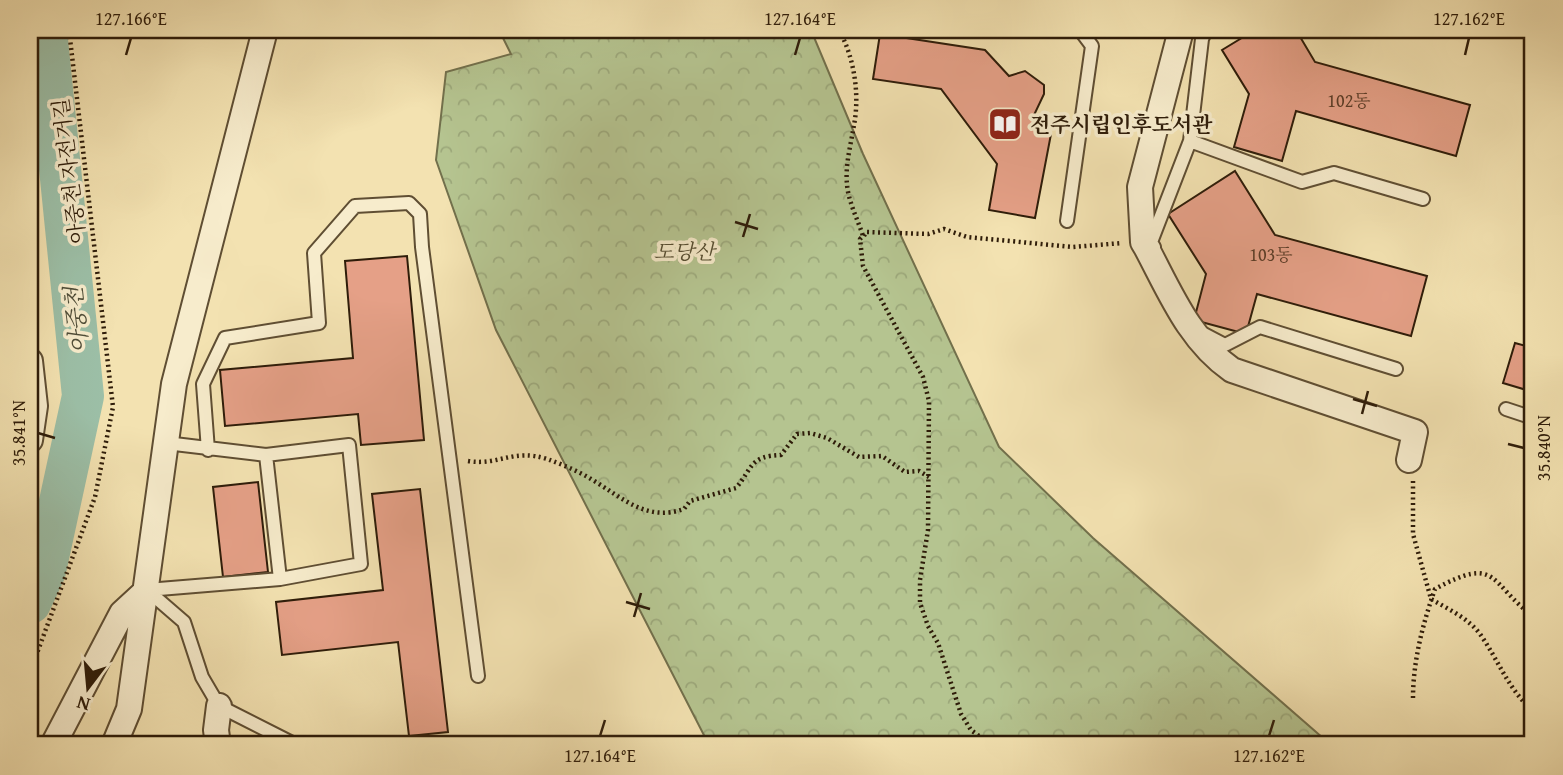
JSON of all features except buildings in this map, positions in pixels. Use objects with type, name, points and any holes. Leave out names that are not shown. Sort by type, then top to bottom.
[{"type":"street","points":[[114,745],[129,709],[174,384],[265,30]]},
{"type":"street","points":[[1181,30],[1140,187],[1146,247],[1189,328],[1216,359],[1232,370],[1415,432],[1409,460]]},
{"type":"street","points":[[30,361],[35,406],[30,440]]},
{"type":"street","points":[[53,745],[122,613],[147,590]]},
{"type":"street","points":[[218,745],[216,730],[219,706]]},
{"type":"lane","points":[[1067,221],[1091,46],[1080,30]]},
{"type":"lane","points":[[1206,30],[1202,39],[1190,141],[1151,242],[1190,323],[1205,335],[1225,345],[1260,327],[1396,369]]},
{"type":"lane","points":[[1190,141],[1303,182],[1335,173],[1423,199]]},
{"type":"lane","points":[[208,450],[203,383],[225,338],[319,323],[314,253],[355,206],[409,204],[420,214],[422,247],[478,676]]},
{"type":"lane","points":[[1506,409],[1533,418]]},
{"type":"lane","points":[[147,590],[280,579],[361,564],[349,445],[266,455],[166,443]]},
{"type":"lane","points":[[266,455],[280,579]]},
{"type":"lane","points":[[147,590],[184,622],[202,677],[219,706],[296,745]]},
{"type":"path","name":"아중천 자전거길","points":[[30,672],[96,497],[113,407],[69,30]]},
{"type":"path","points":[[839,30],[851,54],[855,82],[855,123],[849,144],[847,184],[863,236]]},
{"type":"path","points":[[991,745],[971,730],[961,714],[938,643],[928,626],[920,603],[920,580],[928,530],[929,401],[923,377],[863,267],[860,239],[866,232],[883,230],[899,234],[928,234],[944,229],[967,237],[990,240],[1027,240],[1073,247],[1121,243],[1146,247]]},
{"type":"path","points":[[450,462],[494,462],[521,454],[546,459],[589,478],[643,512],[660,514],[684,509],[690,501],[736,488],[749,466],[768,456],[781,455],[797,434],[810,433],[827,438],[859,457],[881,456],[905,472],[919,471],[929,478]]},
{"type":"path","points":[[1409,460],[1415,486],[1413,534],[1431,599],[1462,617],[1479,634],[1516,695],[1533,711]]},
{"type":"path","points":[[1413,698],[1413,681],[1434,589],[1470,573],[1489,575],[1505,586],[1516,603],[1533,616]]},
{"type":"green space","name":"도당산","points":[[499,30],[811,30],[863,154],[999,447],[1093,538],[1331,745],[709,745],[496,330],[436,160],[446,72],[511,54]]},
{"type":"waterway","name":"아중천","points":[[30,603],[45,571],[83,396],[46,30]]},
{"type":"place","name":"전주시립인후도서관","points":[[1005,124]]}]
